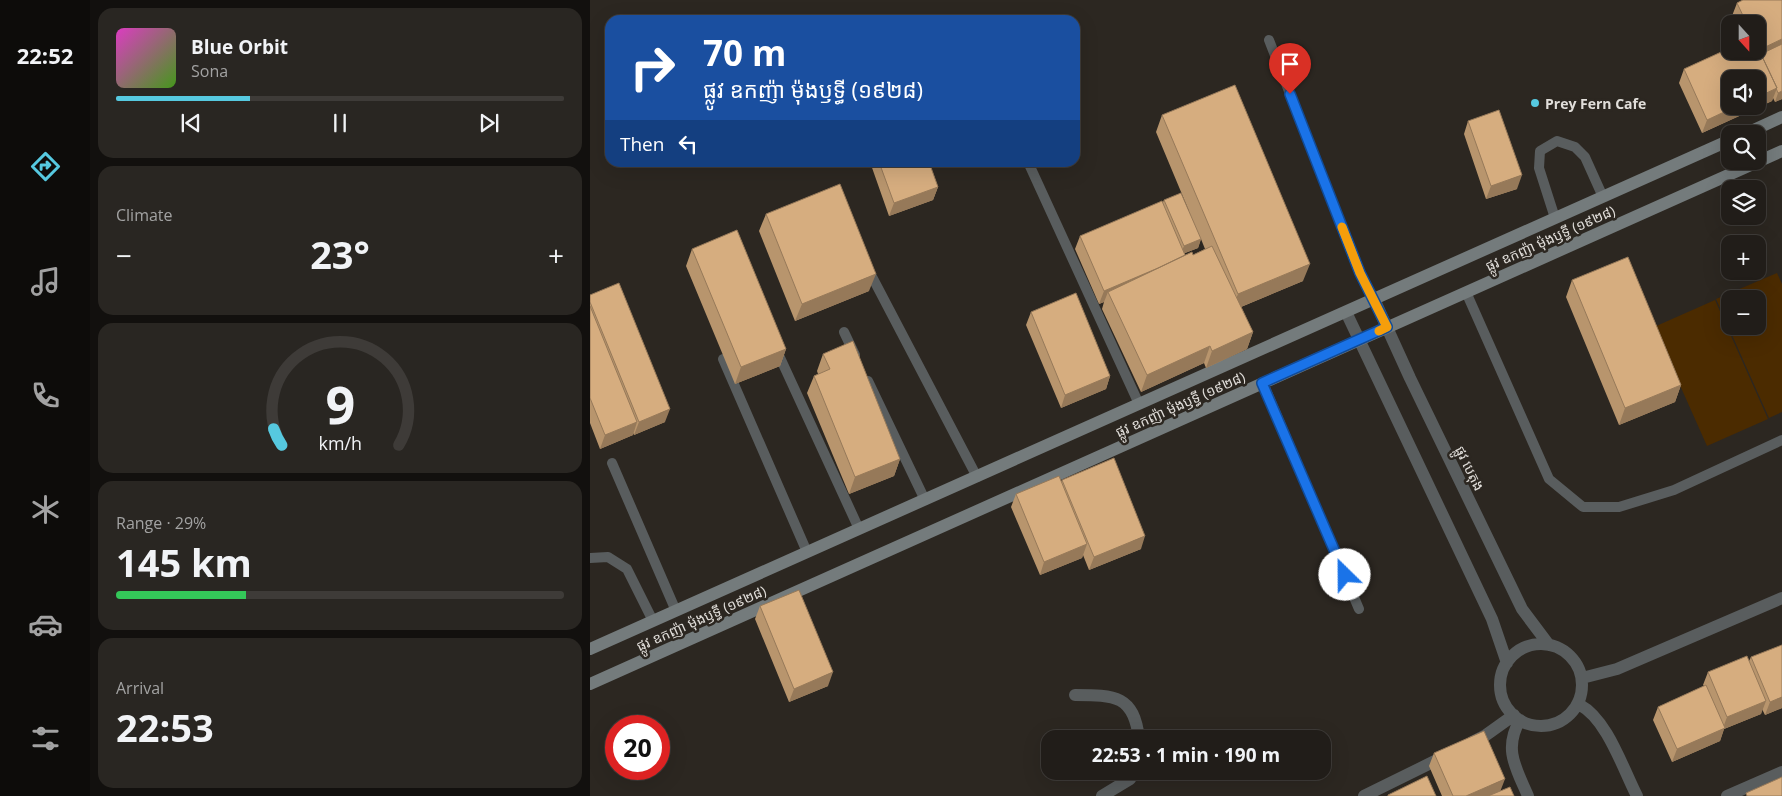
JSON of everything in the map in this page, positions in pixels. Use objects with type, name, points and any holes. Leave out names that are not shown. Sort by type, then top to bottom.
[{"type":"main road","points":[[1765,125],[1782,117]]},
{"type":"main road","name":"ផ្លូវ ឧកញ៉ា ម៉ុងឫទ្ធី (១៩២៨)","points":[[590,649],[1721,144]]},
{"type":"main road","name":"ផ្លូវ ឧកញ៉ា ម៉ុងឫទ្ធី (១៩២៨)","points":[[590,684],[1782,150]]},
{"type":"street","name":"ផ្លូវ បេតុង","points":[[1374,299],[1410,378],[1522,609],[1549,645]]},
{"type":"street","points":[[1346,312],[1492,619],[1507,663]]},
{"type":"street","points":[[1582,678],[1617,669],[1782,598]]},
{"type":"street","points":[[1549,645],[1557,647],[1576,663],[1582,678],[1579,700],[1570,714],[1550,724],[1534,725],[1517,717],[1503,699],[1501,690],[1503,671],[1507,663],[1525,648],[1549,645]]},
{"type":"street","points":[[1076,695],[1108,695],[1129,706],[1136,718],[1138,730]]},
{"type":"street","points":[[1579,700],[1580,705],[1588,709],[1599,721],[1637,796]]},
{"type":"street","points":[[1364,796],[1486,735],[1517,717]]},
{"type":"street","points":[[1517,717],[1510,744],[1513,758],[1528,796]]},
{"type":"street","points":[[1727,796],[1782,772]]},
{"type":"street","points":[[1102,796],[1128,780]]},
{"type":"lane","points":[[1269,40],[1360,273],[1374,299]]},
{"type":"lane","points":[[1555,218],[1539,168],[1540,151],[1557,141],[1576,147],[1585,157],[1604,197]]},
{"type":"lane","points":[[1030,167],[1139,404]]},
{"type":"lane","points":[[862,258],[977,476]]},
{"type":"lane","points":[[1466,292],[1549,479],[1583,507],[1619,507],[1674,490],[1782,440]]},
{"type":"lane","points":[[844,332],[925,500]]},
{"type":"lane","points":[[773,342],[858,529]]},
{"type":"lane","points":[[723,360],[807,552]]},
{"type":"lane","points":[[1262,383],[1359,609]]},
{"type":"lane","points":[[612,463],[676,611]]},
{"type":"lane","points":[[590,558],[608,557],[626,569],[653,620]]},
{"type":"shaded area","points":[[1777,273],[1782,284],[1782,412],[1769,418],[1732,335],[1766,335],[1766,290],[1737,290],[1761,280],[1766,280],[1766,278]]},
{"type":"shaded area","points":[[1721,297],[1721,310],[1716,299]]},
{"type":"shaded area","points":[[1715,300],[1721,313],[1721,335],[1731,335],[1768,419],[1707,446],[1654,327]]},
{"type":"building","points":[[1743,0],[1782,0],[1782,39],[1766,47],[1766,15],[1743,15],[1737,3]]},
{"type":"building","points":[[1782,44],[1782,91],[1778,93],[1764,60],[1766,60],[1766,52]]},
{"type":"building","points":[[1721,52],[1721,60],[1764,60],[1777,88],[1766,93],[1766,70],[1721,70],[1721,113],[1707,120],[1684,69]]},
{"type":"building","points":[[1235,85],[1310,264],[1238,294],[1162,115]]},
{"type":"building","points":[[1499,110],[1522,175],[1491,186],[1468,121]]},
{"type":"building","points":[[881,167],[931,167],[938,187],[894,203]]},
{"type":"building","points":[[840,184],[876,274],[802,304],[766,214]]},
{"type":"building","points":[[1181,193],[1201,239],[1184,246],[1164,200]]},
{"type":"building","points":[[1162,201],[1185,255],[1104,291],[1080,236]]},
{"type":"building","points":[[737,230],[786,349],[741,367],[692,249]]},
{"type":"building","points":[[1212,246],[1253,332],[1212,351],[1210,346],[1147,375],[1108,292],[1192,252],[1193,255]]},
{"type":"building","points":[[1628,257],[1681,385],[1625,408],[1572,280]]},
{"type":"building","points":[[619,283],[670,409],[639,422],[590,302],[590,295]]},
{"type":"building","points":[[1076,293],[1110,376],[1065,395],[1031,312]]},
{"type":"building","points":[[590,306],[637,422],[605,435],[590,398]]},
{"type":"building","points":[[853,341],[900,459],[855,477],[814,376],[830,369],[823,354]]},
{"type":"building","points":[[1114,458],[1145,536],[1094,557],[1062,480]]},
{"type":"building","points":[[1059,476],[1087,544],[1044,562],[1016,494]]},
{"type":"building","points":[[799,590],[833,672],[794,689],[760,606]]},
{"type":"building","points":[[1782,645],[1782,697],[1770,702],[1751,657]]},
{"type":"building","points":[[1747,656],[1766,701],[1727,717],[1708,672]]},
{"type":"building","points":[[1706,685],[1725,728],[1677,749],[1658,707]]},
{"type":"building","points":[[1484,731],[1505,779],[1466,796],[1453,796],[1434,753]]},
{"type":"building","points":[[1427,776],[1436,796],[1388,796],[1388,795]]},
{"type":"building","points":[[1782,777],[1782,796],[1747,796],[1746,793]]},
{"type":"building","points":[[1510,787],[1514,796],[1488,796]]},
{"type":"slow traffic","points":[[1342,227],[1360,273],[1387,327],[1379,331]]},
{"type":"place","name":"Prey Fern Cafe","points":[[1535,103]]},
{"type":"route","points":[[1290,94],[1360,273],[1387,327],[1262,383],[1345,575]]}]
